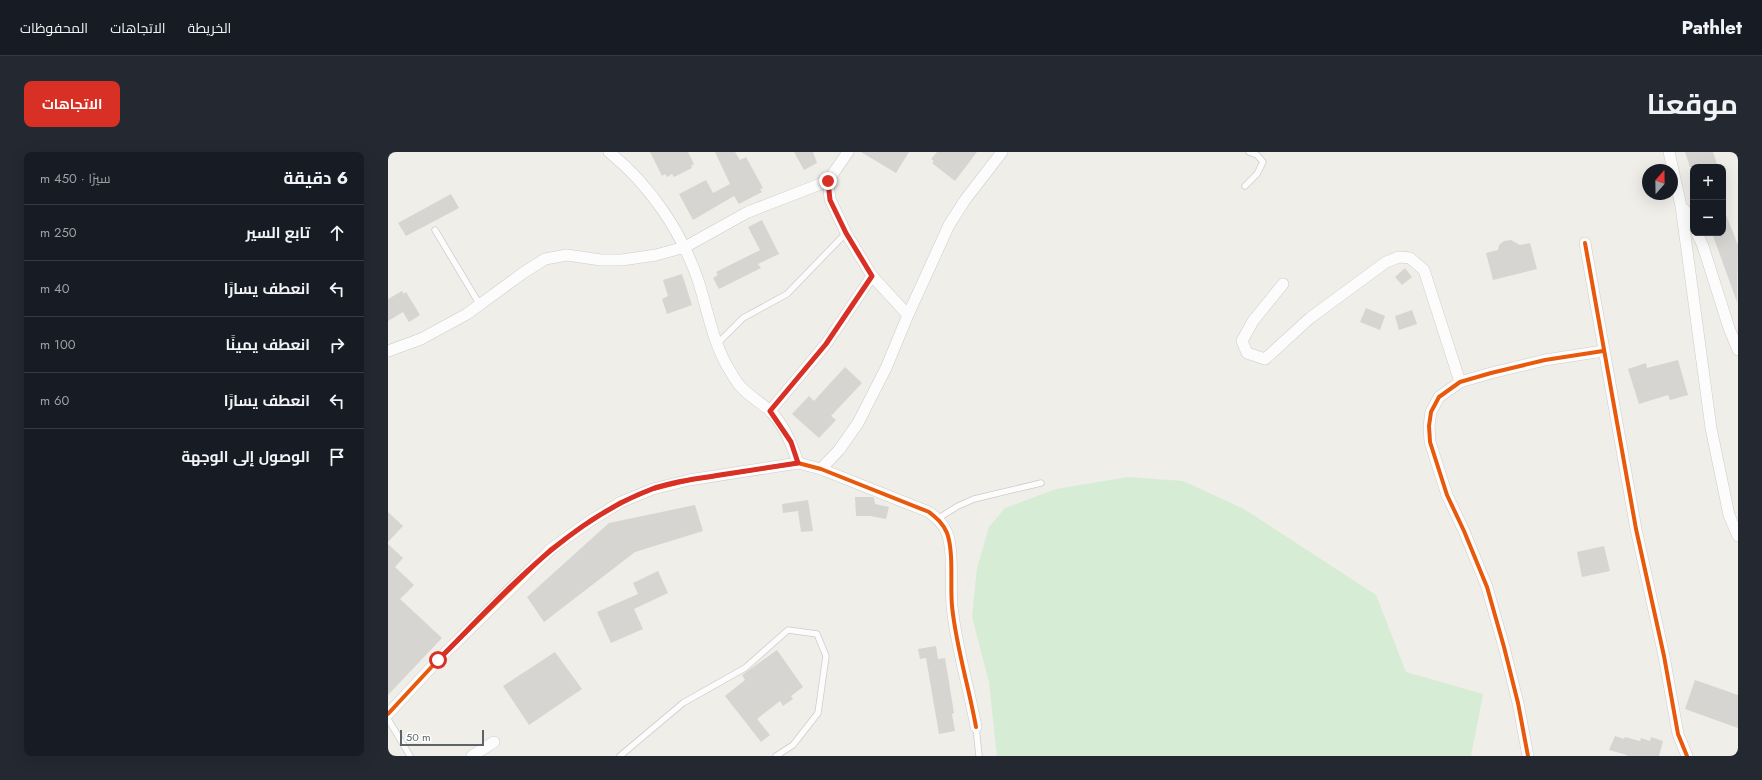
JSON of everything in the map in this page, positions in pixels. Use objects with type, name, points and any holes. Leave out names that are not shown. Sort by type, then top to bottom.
[{"type":"street","points":[[609,152],[630,171],[670,222],[685,247],[698,280],[717,344],[726,364],[742,389],[770,411],[791,442],[798,463]]},
{"type":"street","points":[[388,351],[421,339],[467,314],[523,273],[545,259],[567,255],[601,260],[622,260],[656,255],[685,247],[748,212],[828,181],[848,152]]},
{"type":"street","points":[[822,469],[839,450],[858,423],[886,368],[908,315],[949,225],[965,200],[1002,152]]},
{"type":"street","points":[[1669,152],[1681,206],[1711,428],[1729,515],[1738,536]]},
{"type":"street","points":[[828,181],[830,200],[846,233],[872,276],[908,315]]},
{"type":"street","points":[[1681,206],[1690,220]]},
{"type":"street","points":[[1698,236],[1703,246],[1729,328],[1738,350]]},
{"type":"street","points":[[1585,243],[1636,529],[1664,656],[1678,734],[1687,756]]},
{"type":"street","points":[[1283,284],[1253,321],[1242,341],[1247,353],[1265,359],[1310,318],[1386,262],[1399,257],[1410,258],[1424,270],[1460,382]]},
{"type":"street","points":[[770,411],[826,344],[872,276]]},
{"type":"street","points":[[1528,756],[1508,661],[1487,588],[1464,531],[1447,495],[1430,442],[1429,426],[1431,412],[1439,397],[1460,382],[1545,360],[1603,350]]},
{"type":"street","points":[[388,714],[438,660],[552,549],[590,521],[622,502],[653,488],[689,480],[798,463],[822,469],[929,512],[944,526],[947,534],[952,606],[976,727]]},
{"type":"street","points":[[472,756],[494,742]]},
{"type":"lane","points":[[1245,186],[1257,174],[1263,162],[1257,154],[1249,152]]},
{"type":"lane","points":[[435,230],[480,305]]},
{"type":"lane","points":[[717,344],[743,318],[787,294],[846,233]]},
{"type":"lane","points":[[938,519],[958,506],[974,499],[1041,483]]},
{"type":"lane","points":[[620,756],[683,703],[745,668],[788,630],[817,634],[826,656],[818,713],[794,745],[776,756]]},
{"type":"lane","points":[[388,719],[410,756]]},
{"type":"lane","points":[[976,727],[979,756]]},
{"type":"green space","points":[[1128,477],[1183,481],[1244,509],[1376,595],[1406,672],[1483,694],[1471,756],[997,756],[989,682],[972,617],[977,568],[989,527],[1005,508],[1056,489]]},
{"type":"building","points":[[650,152],[688,152],[694,164],[691,166],[692,168],[674,177],[672,174],[667,177],[665,174],[662,176]]},
{"type":"building","points":[[715,152],[735,152],[740,160],[746,157],[763,188],[760,189],[762,192],[739,204],[734,196],[693,220],[679,194],[706,180],[713,193],[730,184]]},
{"type":"building","points":[[794,152],[813,152],[817,163],[804,170]]},
{"type":"building","points":[[861,152],[909,152],[896,173]]},
{"type":"building","points":[[937,152],[977,152],[955,181],[932,163],[934,161],[931,159]]},
{"type":"building","points":[[1685,152],[1713,152],[1717,164],[1690,164],[1690,167]]},
{"type":"building","points":[[451,194],[459,208],[406,236],[398,223]]},
{"type":"building","points":[[1726,215],[1738,245],[1737,302],[1713,236],[1726,236]]},
{"type":"building","points":[[762,220],[779,254],[758,264],[761,268],[719,289],[713,278],[718,275],[716,272],[760,250],[748,227]]},
{"type":"building","points":[[1511,240],[1520,245],[1530,243],[1537,269],[1493,280],[1486,253],[1498,250],[1499,245],[1504,241]]},
{"type":"building","points":[[1405,268],[1412,277],[1402,285],[1395,277]]},
{"type":"building","points":[[682,274],[692,305],[667,314],[662,299],[668,296],[663,280]]},
{"type":"building","points":[[402,291],[404,294],[406,292],[420,315],[409,322],[403,312],[388,321],[388,299]]},
{"type":"building","points":[[1366,308],[1385,316],[1380,330],[1360,322]]},
{"type":"building","points":[[1412,310],[1417,324],[1399,330],[1395,316]]},
{"type":"building","points":[[1678,360],[1688,395],[1670,400],[1668,395],[1639,404],[1628,369],[1646,363],[1647,368]]},
{"type":"building","points":[[845,367],[862,383],[831,416],[836,420],[819,438],[792,414],[809,396],[814,401]]},
{"type":"building","points":[[855,497],[872,497],[874,498],[875,504],[889,507],[886,519],[870,516],[856,516]]},
{"type":"building","points":[[808,500],[813,531],[801,532],[798,511],[783,513],[782,504]]},
{"type":"building","points":[[695,505],[703,531],[635,552],[544,622],[527,597],[609,523]]},
{"type":"building","points":[[388,512],[403,526],[388,542]]},
{"type":"building","points":[[388,544],[403,558],[395,567],[414,585],[400,599],[442,638],[388,695]]},
{"type":"building","points":[[1604,546],[1610,571],[1582,577],[1577,552]]},
{"type":"building","points":[[658,571],[668,593],[634,609],[643,629],[611,643],[597,612],[638,594],[633,583]]},
{"type":"building","points":[[936,646],[938,659],[945,658],[954,713],[952,714],[955,731],[939,734],[926,658],[920,659],[918,649]]},
{"type":"building","points":[[777,650],[803,687],[791,696],[793,699],[783,706],[780,701],[757,719],[770,735],[761,742],[725,696],[745,680],[742,675]]},
{"type":"building","points":[[555,652],[582,689],[529,725],[503,686]]},
{"type":"building","points":[[1695,680],[1738,695],[1738,728],[1685,709]]},
{"type":"building","points":[[1615,736],[1640,741],[1641,738],[1650,741],[1651,737],[1663,741],[1659,756],[1626,756],[1627,755],[1609,750]]},
{"type":"cycle path","points":[[1585,243],[1636,529],[1664,656],[1678,734],[1687,756]]},
{"type":"cycle path","points":[[1528,756],[1518,703],[1487,587],[1464,531],[1447,495],[1430,442],[1429,426],[1431,412],[1439,397],[1460,382],[1545,360],[1603,351]]},
{"type":"cycle path","points":[[388,714],[438,660],[551,549],[590,521],[621,502],[653,489],[689,480],[798,463],[821,469],[929,512],[943,526],[947,533],[950,549],[951,598],[954,621],[976,727]]},
{"type":"route","points":[[438,660],[552,549],[590,521],[622,502],[653,488],[689,480],[798,463],[791,442],[770,411],[826,344],[872,276],[846,233],[830,200],[828,181]]}]
